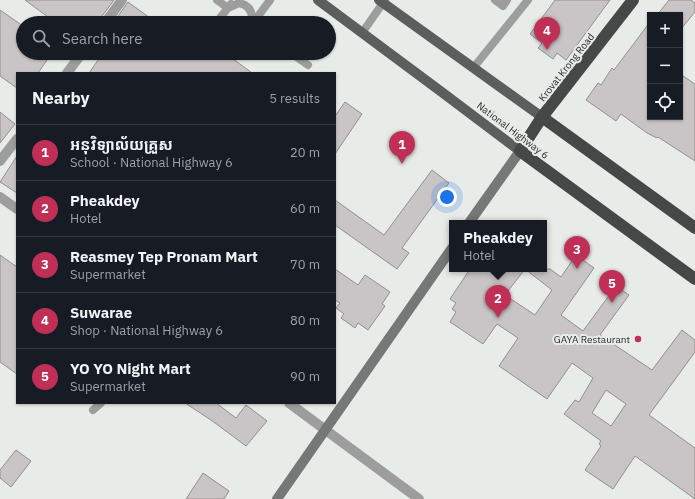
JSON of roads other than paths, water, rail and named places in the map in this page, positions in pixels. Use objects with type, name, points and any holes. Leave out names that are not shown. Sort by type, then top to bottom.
[{"type":"highway","name":"Krovat Krong Road","points":[[520,151],[542,117],[633,0]]},
{"type":"highway","points":[[542,117],[695,228]]},
{"type":"highway","name":"National Highway 6","points":[[520,151],[695,279]]},
{"type":"main road","name":"National Highway 6","points":[[318,0],[520,151]]},
{"type":"main road","points":[[382,1],[542,117]]},
{"type":"street","points":[[109,16],[122,0]]},
{"type":"street","points":[[68,72],[77,60]]},
{"type":"street","points":[[0,161],[16,140]]},
{"type":"street","points":[[471,220],[520,151]]},
{"type":"street","points":[[0,197],[16,208]]},
{"type":"street","points":[[277,499],[449,252]]},
{"type":"street","points":[[289,404],[419,499]]},
{"type":"lane","points":[[217,0],[228,8]]},
{"type":"lane","points":[[222,16],[234,0]]},
{"type":"lane","points":[[257,16],[270,0]]},
{"type":"lane","points":[[495,0],[503,6],[507,0]]},
{"type":"lane","points":[[474,67],[528,0]]},
{"type":"lane","points":[[362,33],[382,1]]},
{"type":"lane","points":[[228,8],[239,3],[249,7],[251,16]]},
{"type":"lane","points":[[301,60],[308,65]]},
{"type":"lane","points":[[93,410],[100,404]]},
{"type":"place","name":"Suwarae","points":[[547,50]]},
{"type":"place","name":"អនុវិទ្យាល័យគ្រួស","points":[[402,164]]},
{"type":"place","name":"Reasmey Tep Pronam Mart","points":[[577,269]]},
{"type":"place","name":"YO YO Night Mart","points":[[612,303]]},
{"type":"place","name":"Pheakdey","points":[[498,318]]},
{"type":"place","name":"GAYA Restaurant","points":[[638,339]]}]
